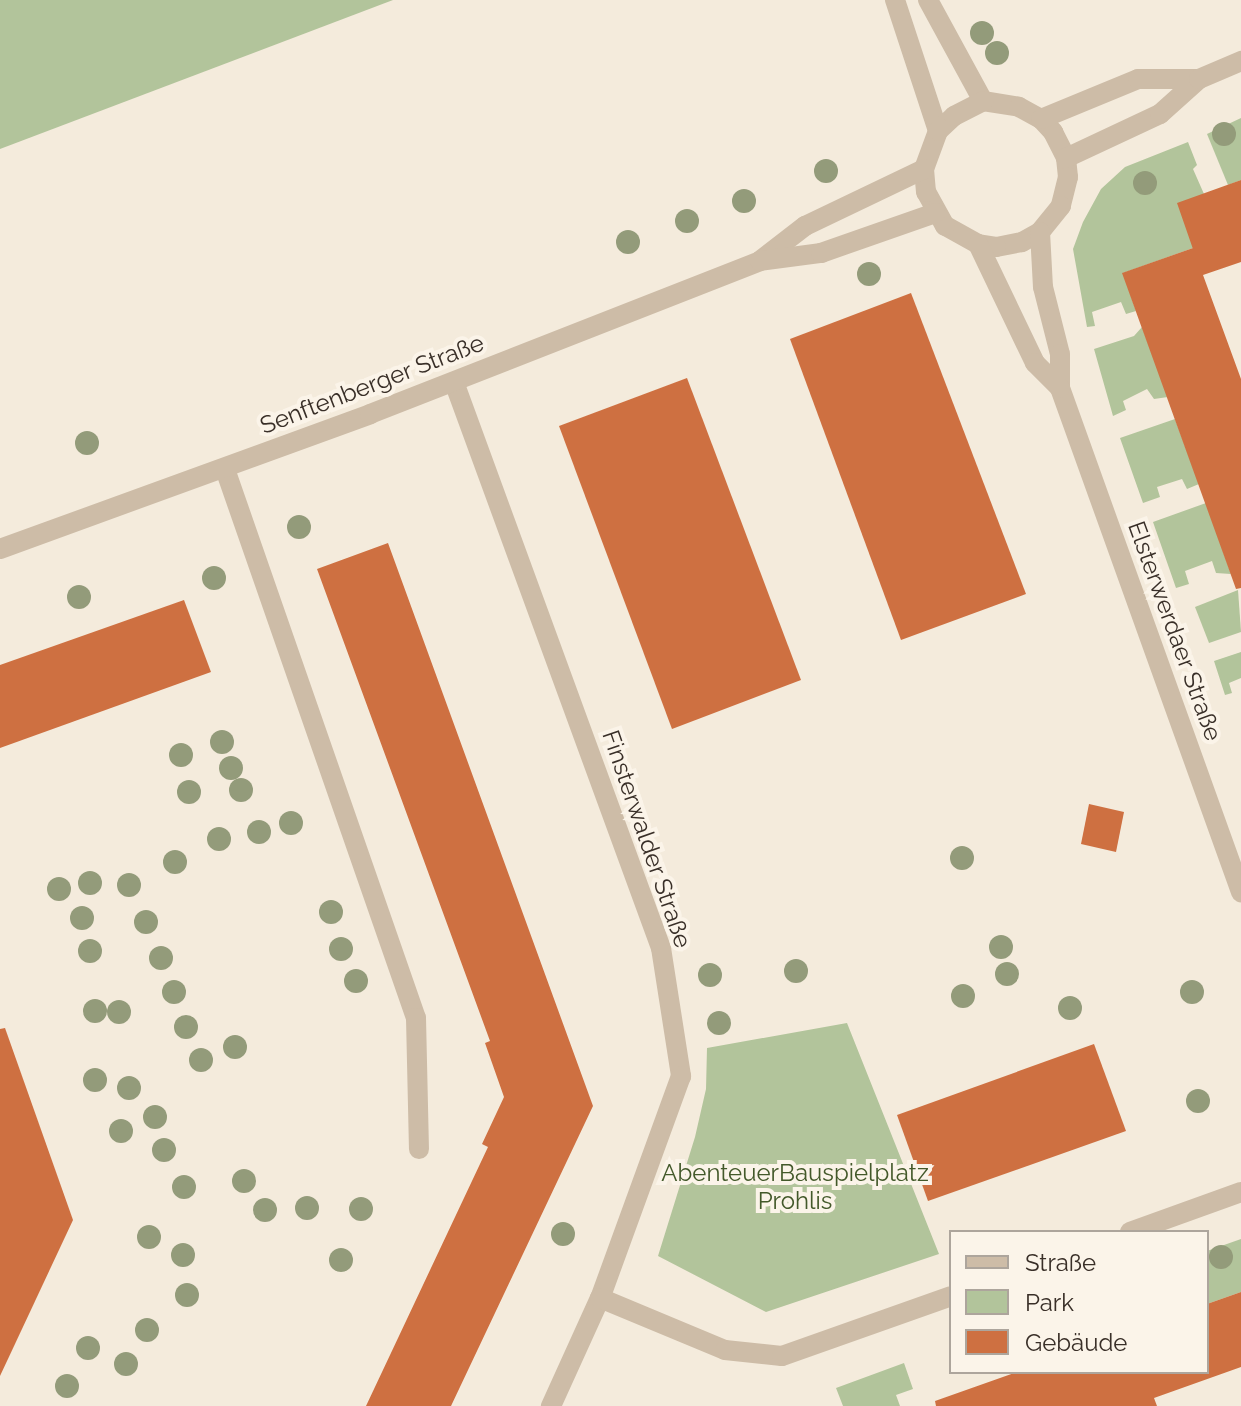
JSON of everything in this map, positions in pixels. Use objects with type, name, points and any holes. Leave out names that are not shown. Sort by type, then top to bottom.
[{"type":"street","points":[[895,0],[938,131]]},
{"type":"street","points":[[928,0],[983,101]]},
{"type":"street","points":[[1066,158],[1160,114],[1199,79],[1241,61]]},
{"type":"street","points":[[1041,119],[1138,79],[1199,79]]},
{"type":"street","points":[[983,101],[1019,107],[1041,119],[1053,132],[1066,158],[1068,177],[1061,206],[1040,232],[1022,242],[996,247],[978,244],[945,226],[926,192],[924,169],[938,131],[954,116],[983,101]]},
{"type":"street","name":"Senftenberger Straße","points":[[760,261],[805,226],[924,169]]},
{"type":"street","name":"Senftenberger Straße","points":[[0,549],[225,469],[760,261],[821,253],[935,213]]},
{"type":"street","name":"Elsterwerdaer Straße","points":[[1040,232],[1043,287],[1060,354],[1060,388],[1241,892]]},
{"type":"street","name":"Elsterwerdaer Straße","points":[[978,244],[1035,363],[1060,388]]},
{"type":"street","name":"Finsterwalder Straße","points":[[454,382],[661,948],[681,1076],[600,1298],[551,1406]]},
{"type":"street","points":[[225,469],[416,1018],[419,1149]]},
{"type":"street","points":[[1136,1230],[1241,1192]]},
{"type":"street","points":[[600,1298],[725,1350],[782,1356],[949,1297]]},
{"type":"green space","points":[[0,0],[393,0],[0,149]]},
{"type":"green space","points":[[1241,118],[1241,180],[1228,185],[1207,134]]},
{"type":"green space","points":[[1188,142],[1197,165],[1193,169],[1204,194],[1193,248],[1123,273],[1136,311],[1126,314],[1121,302],[1092,312],[1095,326],[1087,327],[1073,249],[1101,189],[1125,167]]},
{"type":"green space","points":[[1142,327],[1168,397],[1154,399],[1147,389],[1123,401],[1126,410],[1113,416],[1094,349],[1134,336]]},
{"type":"green space","points":[[1175,419],[1199,484],[1187,489],[1182,479],[1157,487],[1160,497],[1143,503],[1120,438]]},
{"type":"green space","points":[[1206,503],[1231,574],[1216,573],[1212,561],[1185,571],[1189,584],[1176,588],[1153,522]]},
{"type":"green space","points":[[1238,590],[1241,632],[1209,643],[1195,607]]},
{"type":"green space","points":[[1241,652],[1241,678],[1229,683],[1232,693],[1225,695],[1214,661]]},
{"type":"green space","name":"AbenteuerBauspielplatz Prohlis","points":[[847,1023],[939,1254],[766,1312],[658,1256],[695,1137],[706,1089],[707,1048]]},
{"type":"green space","points":[[1241,1239],[1241,1292],[1209,1303],[1209,1250]]},
{"type":"green space","points":[[904,1363],[913,1389],[896,1395],[900,1406],[843,1406],[836,1388]]},
{"type":"building","points":[[1241,180],[1241,262],[1203,275],[1241,379],[1241,588],[1236,589],[1122,273],[1193,248],[1177,203]]},
{"type":"building","points":[[911,293],[1026,594],[901,640],[790,339]]},
{"type":"building","points":[[687,378],[801,680],[672,729],[559,426]]},
{"type":"building","points":[[388,543],[593,1106],[451,1406],[366,1406],[488,1147],[482,1144],[504,1097],[485,1043],[490,1041],[317,569]]},
{"type":"building","points":[[184,600],[211,672],[0,748],[0,665]]},
{"type":"building","points":[[1089,804],[1124,812],[1116,852],[1081,844]]},
{"type":"building","points":[[5,1028],[73,1220],[0,1376],[0,1029]]},
{"type":"building","points":[[1094,1044],[1126,1131],[928,1201],[897,1115]]},
{"type":"building","points":[[1241,1292],[1241,1367],[1154,1398],[1157,1406],[936,1406],[935,1401],[1011,1374],[1209,1374],[1209,1303]]}]
